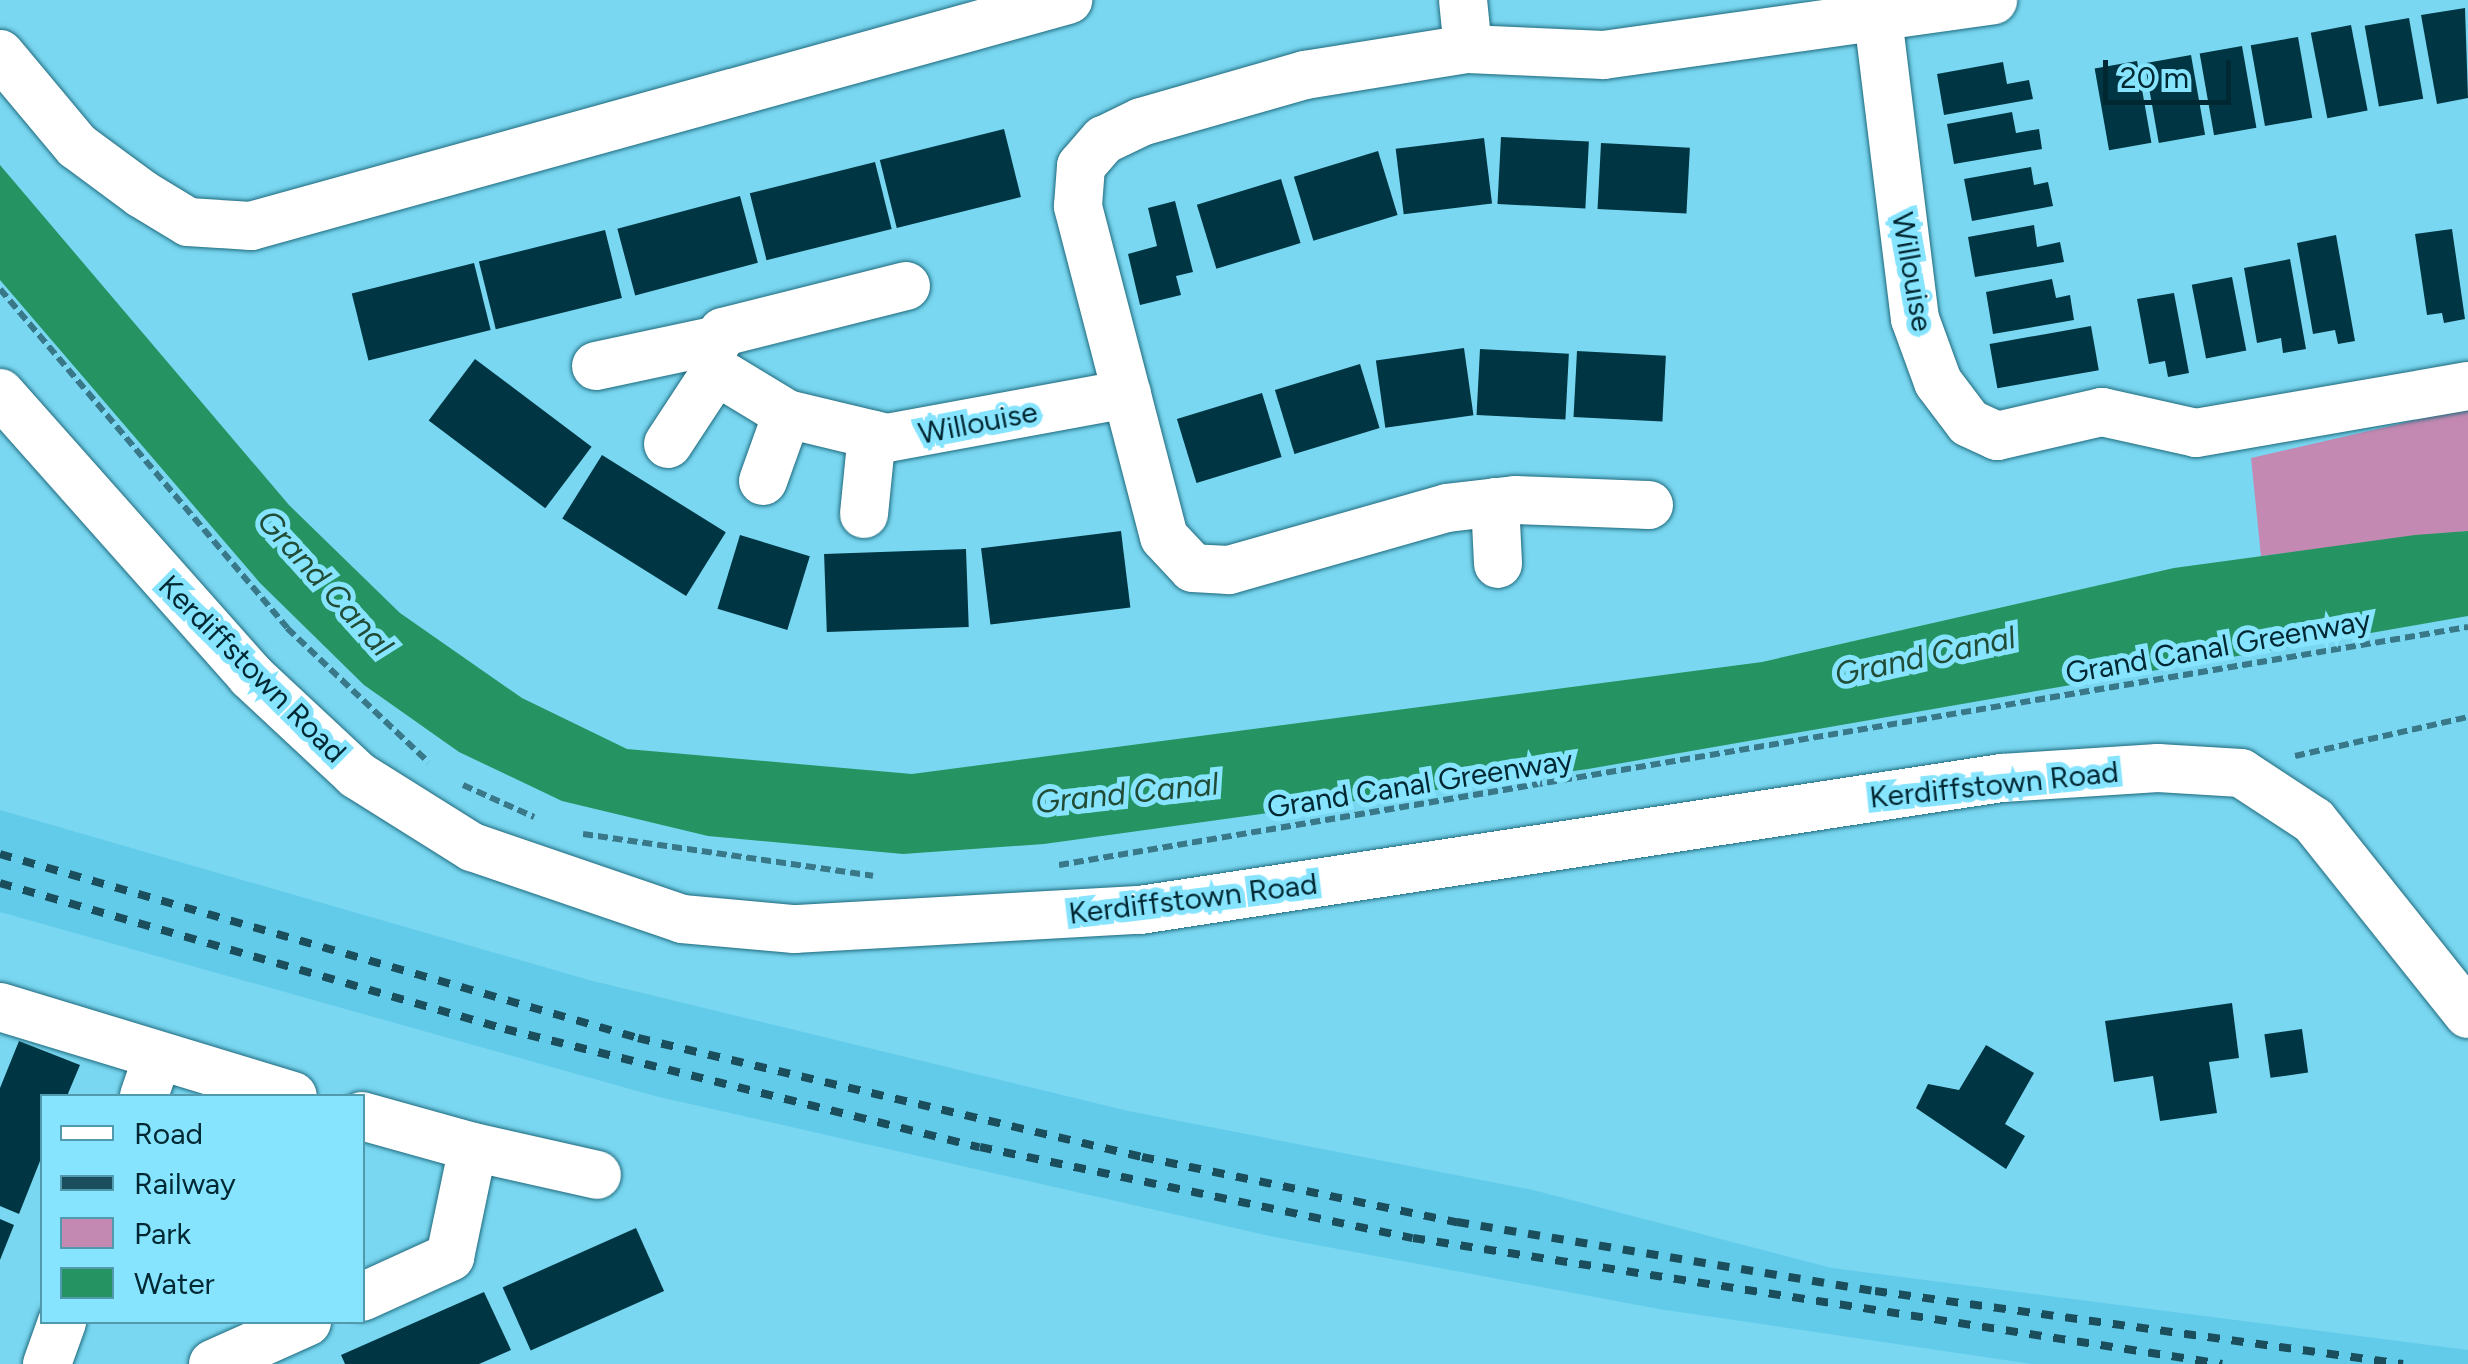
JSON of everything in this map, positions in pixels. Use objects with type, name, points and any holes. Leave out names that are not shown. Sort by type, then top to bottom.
[{"type":"street","points":[[0,54],[77,146],[142,194],[188,222],[250,226],[943,18],[1068,0]]},
{"type":"street","points":[[1463,0],[1468,49]]},
{"type":"street","points":[[1649,505],[1495,502],[1228,570],[1193,568],[1164,537],[1078,206],[1081,166],[1104,140],[1305,75],[1468,49],[1604,55],[1993,0]]},
{"type":"street","name":"Willouise","points":[[1878,18],[1915,319],[1938,382],[1968,423],[1997,436],[2102,412],[2196,433],[2468,386]]},
{"type":"street","points":[[668,444],[715,356],[757,319],[906,286]]},
{"type":"street","points":[[596,366],[715,356]]},
{"type":"street","name":"Willouise","points":[[715,356],[787,414],[872,434],[928,436],[1128,394]]},
{"type":"street","name":"Kerdiffstown Road","points":[[0,393],[251,676],[357,774],[472,847],[682,920],[795,929],[1140,910],[2002,778],[2158,768],[2261,779]]},
{"type":"street","points":[[763,481],[787,414]]},
{"type":"street","points":[[864,514],[872,434]]},
{"type":"street","points":[[1495,502],[1498,564]]},
{"type":"street","points":[[2261,779],[2376,890],[2468,1014]]},
{"type":"street","points":[[0,1007],[150,1077],[278,1094]]},
{"type":"street","points":[[365,1117],[597,1175]]},
{"type":"street","points":[[365,1295],[450,1257],[473,1147]]},
{"type":"street","points":[[47,1364],[61,1324]]},
{"type":"street","points":[[213,1364],[303,1324]]},
{"type":"path","points":[[0,290],[287,628],[394,738],[440,771]]},
{"type":"path","name":"Grand Canal Greenway","points":[[1049,866],[2468,627]]},
{"type":"path","points":[[2261,779],[2298,754],[2468,718]]},
{"type":"path","points":[[456,782],[550,824]]},
{"type":"path","points":[[566,831],[896,879]]},
{"type":"shaded area","points":[[0,810],[589,980],[1128,1111],[1533,1190],[1832,1268],[2468,1350],[2468,1364],[2032,1364],[1659,1309],[1274,1237],[655,1096],[0,912]]},
{"type":"green space","points":[[2468,408],[2468,531],[2261,556],[2251,458]]},
{"type":"water","name":"Grand Canal","points":[[0,165],[289,505],[400,613],[522,698],[627,749],[912,774],[1762,662],[2174,568],[2468,531],[2468,616],[1588,769],[1044,844],[903,854],[708,836],[562,801],[459,752],[364,685],[260,583],[0,280]]},
{"type":"building","points":[[2465,8],[2468,98],[2437,104],[2421,15]]},
{"type":"building","points":[[2409,18],[2423,99],[2379,107],[2365,26]]},
{"type":"building","points":[[2351,25],[2368,110],[2327,118],[2311,33]]},
{"type":"building","points":[[2298,37],[2312,118],[2265,126],[2251,45]]},
{"type":"building","points":[[2242,46],[2256,128],[2214,135],[2200,53]]},
{"type":"building","points":[[2191,55],[2205,135],[2159,143],[2145,63]]},
{"type":"building","points":[[2137,61],[2151,143],[2109,150],[2095,68]]},
{"type":"building","points":[[2003,62],[2007,84],[2029,80],[2033,99],[1944,115],[1937,74]]},
{"type":"building","points":[[2012,112],[2016,133],[2039,129],[2042,149],[1954,164],[1947,124]]},
{"type":"building","points":[[1004,129],[1021,197],[897,228],[880,160]]},
{"type":"building","points":[[1501,137],[1589,142],[1585,209],[1497,204]]},
{"type":"building","points":[[1484,138],[1492,204],[1404,214],[1396,149]]},
{"type":"building","points":[[1601,143],[1690,148],[1686,214],[1598,209]]},
{"type":"building","points":[[1378,151],[1398,215],[1313,241],[1294,177]]},
{"type":"building","points":[[875,162],[892,229],[767,260],[750,193]]},
{"type":"building","points":[[2031,167],[2034,185],[2048,182],[2053,206],[1972,221],[1964,179]]},
{"type":"building","points":[[1281,179],[1301,243],[1216,269],[1197,205]]},
{"type":"building","points":[[740,196],[758,263],[635,296],[617,229]]},
{"type":"building","points":[[1175,201],[1193,272],[1176,276],[1181,295],[1140,305],[1128,254],[1157,246],[1148,208]]},
{"type":"building","points":[[2034,225],[2037,247],[2060,242],[2064,262],[1975,277],[1968,237]]},
{"type":"building","points":[[2452,229],[2465,319],[2444,323],[2442,313],[2427,315],[2415,234]]},
{"type":"building","points":[[605,230],[622,298],[496,329],[479,261]]},
{"type":"building","points":[[2336,235],[2355,341],[2338,344],[2335,330],[2313,334],[2297,243]]},
{"type":"building","points":[[2290,259],[2306,349],[2283,353],[2281,338],[2257,343],[2244,268]]},
{"type":"building","points":[[474,263],[491,330],[368,360],[352,293]]},
{"type":"building","points":[[2232,277],[2246,351],[2206,358],[2192,285]]},
{"type":"building","points":[[2052,279],[2056,298],[2070,295],[2074,320],[1993,334],[1986,292]]},
{"type":"building","points":[[2174,293],[2189,373],[2168,377],[2165,361],[2149,364],[2137,299]]},
{"type":"building","points":[[2091,326],[2099,370],[1997,388],[1990,344]]},
{"type":"building","points":[[1464,348],[1473,415],[1385,428],[1376,360]]},
{"type":"building","points":[[1480,349],[1569,354],[1565,420],[1477,415]]},
{"type":"building","points":[[1577,351],[1666,356],[1662,422],[1574,417]]},
{"type":"building","points":[[475,359],[592,447],[545,508],[429,420]]},
{"type":"building","points":[[1360,364],[1380,428],[1294,454],[1275,390]]},
{"type":"building","points":[[1262,393],[1282,457],[1196,483],[1177,419]]},
{"type":"building","points":[[602,455],[726,532],[686,596],[562,519]]},
{"type":"building","points":[[1121,531],[1130,607],[990,625],[981,548]]},
{"type":"building","points":[[740,535],[810,556],[787,630],[717,609]]},
{"type":"building","points":[[966,549],[969,627],[827,632],[824,554]]},
{"type":"building","points":[[2232,1003],[2239,1058],[2209,1062],[2217,1113],[2160,1121],[2153,1076],[2114,1082],[2105,1021]]},
{"type":"building","points":[[2302,1029],[2308,1073],[2270,1078],[2264,1034]]},
{"type":"building","points":[[19,1041],[80,1065],[68,1094],[40,1094],[40,1161],[19,1214],[0,1206],[0,1088]]},
{"type":"building","points":[[1986,1045],[2034,1073],[2005,1124],[2025,1136],[2006,1169],[1916,1108],[1928,1084],[1959,1090]]},
{"type":"building","points":[[0,1219],[14,1225],[0,1260]]},
{"type":"building","points":[[636,1228],[664,1291],[531,1350],[503,1287]]},
{"type":"building","points":[[484,1292],[511,1350],[479,1364],[345,1364],[341,1355]]},
{"type":"railway","points":[[0,854],[638,1038],[1142,1157],[1457,1222],[1875,1291],[2403,1364]]},
{"type":"railway","points":[[0,883],[505,1029],[980,1147],[1413,1238],[2222,1364]]}]
